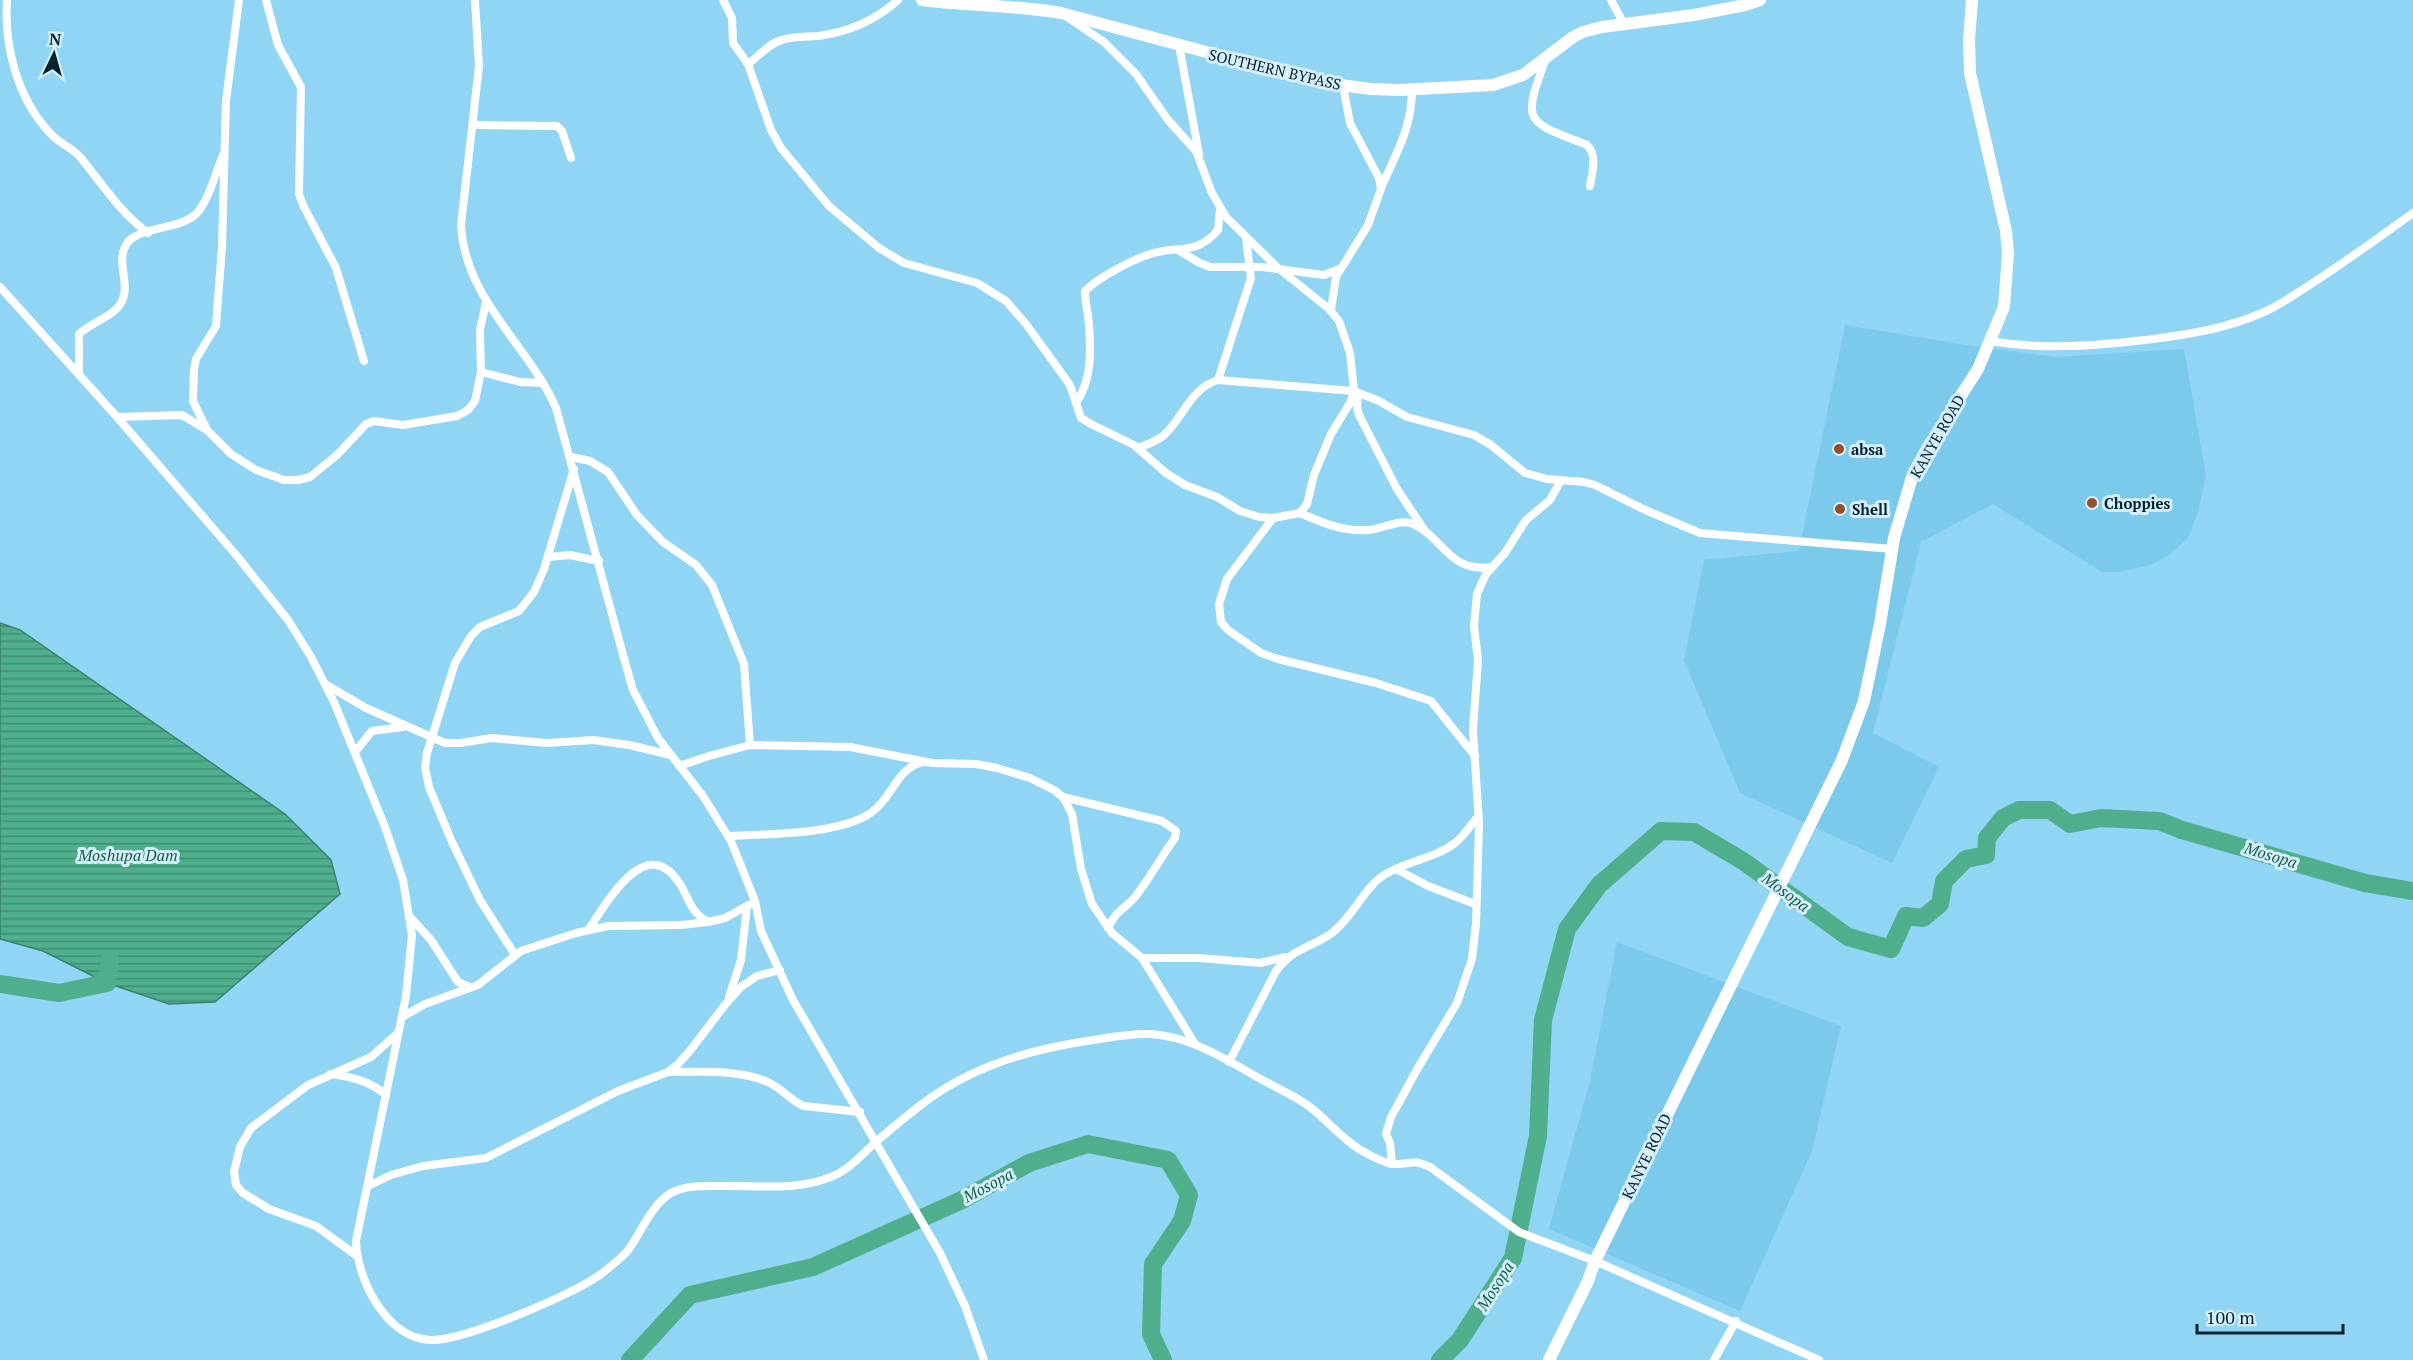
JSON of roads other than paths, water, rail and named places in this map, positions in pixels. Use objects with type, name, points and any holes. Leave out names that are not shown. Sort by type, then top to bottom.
[{"type":"main road","name":"SOUTHERN BYPASS","points":[[922,0],[1061,12],[1290,75],[1343,86],[1371,89],[1492,85],[1523,75],[1583,32],[1745,6],[1760,0]]},
{"type":"main road","name":"KANYE ROAD","points":[[1549,1360],[1588,1281],[1594,1261],[1842,760],[1861,709],[1878,633],[1892,549],[1913,474],[1978,369],[2004,307],[2008,253],[2003,211],[1970,73],[1969,40],[1972,0]]},
{"type":"street","points":[[7,0],[8,50],[27,99],[46,130],[55,139],[77,153],[110,192],[121,210],[148,233]]},
{"type":"street","points":[[207,430],[193,401],[194,369],[196,359],[216,326],[222,247],[226,101],[239,0]]},
{"type":"street","points":[[266,0],[278,45],[301,87],[299,194],[336,268],[364,361]]},
{"type":"street","points":[[475,0],[479,56],[462,210],[462,244],[470,270],[486,302],[543,383],[556,408],[633,690],[658,738],[703,796],[728,836],[761,931],[793,1000],[940,1253],[965,1306],[984,1360]]},
{"type":"street","points":[[723,0],[732,18],[733,43],[748,63],[771,130],[781,148],[829,206],[879,248],[904,263],[977,283],[1006,301],[1070,385],[1081,418],[1138,448],[1166,473],[1185,485],[1217,497],[1240,511],[1259,517],[1273,518],[1300,513],[1324,523],[1365,531],[1405,522],[1413,524],[1460,563],[1479,568],[1491,567]]},
{"type":"street","points":[[748,63],[773,43],[798,36],[818,36],[857,25],[886,10],[898,0]]},
{"type":"street","points":[[1611,0],[1624,24]]},
{"type":"street","points":[[1061,12],[1104,42],[1124,60],[1168,120],[1200,158]]},
{"type":"street","points":[[1179,45],[1200,158],[1220,209],[1278,268],[1331,310],[1340,321],[1350,353],[1359,415],[1397,489],[1426,534]]},
{"type":"street","points":[[1546,58],[1533,93],[1532,113],[1536,122],[1592,149],[1590,186]]},
{"type":"street","points":[[1343,86],[1350,123],[1379,178],[1381,189]]},
{"type":"street","points":[[1331,310],[1333,286],[1339,269],[1368,225],[1408,127],[1412,108],[1412,89]]},
{"type":"street","points":[[473,125],[557,126],[562,131],[571,158]]},
{"type":"street","points":[[79,374],[79,334],[116,309],[122,302],[124,253],[128,242],[138,236],[185,220],[196,213],[225,151]]},
{"type":"street","points":[[1076,403],[1083,393],[1089,375],[1089,324],[1085,291],[1136,259],[1151,253],[1201,245],[1214,235],[1220,225],[1220,209]]},
{"type":"street","points":[[1989,341],[2023,347],[2061,347],[2182,335],[2223,327],[2281,303],[2413,213]]},
{"type":"street","points":[[1218,380],[1250,283],[1246,238]]},
{"type":"street","points":[[1178,250],[1210,267],[1250,266],[1324,274],[1339,269]]},
{"type":"street","points":[[0,287],[117,417],[237,556],[288,620],[325,684],[355,752],[403,880],[412,935],[402,1017],[356,1241],[362,1276],[372,1297],[387,1316],[403,1330],[427,1340],[444,1339],[493,1323],[573,1291],[601,1275],[626,1252],[653,1212],[669,1194],[692,1186],[779,1185],[816,1182],[830,1178],[849,1167],[920,1106],[954,1082],[1020,1054],[1047,1047],[1134,1034],[1166,1036],[1196,1045],[1308,1105],[1358,1148],[1392,1164],[1415,1160],[1430,1167],[1519,1232],[1736,1321],[1819,1360]]},
{"type":"street","points":[[117,417],[182,415],[207,430],[231,454],[256,470],[284,480],[310,477],[337,455],[366,424],[374,421],[403,425],[457,416],[468,410],[475,401],[481,372],[480,330],[486,302]]},
{"type":"street","points":[[481,372],[520,382],[543,383]]},
{"type":"street","points":[[1138,448],[1163,435],[1190,400],[1208,384],[1218,380],[1356,392],[1379,401],[1407,417],[1474,435],[1525,473],[1594,485],[1662,517],[1708,535],[1892,549]]},
{"type":"street","points":[[1300,513],[1307,504],[1314,475],[1331,434],[1356,392]]},
{"type":"street","points":[[570,457],[590,461],[608,472],[637,515],[663,542],[696,565],[712,585],[744,664],[750,745]]},
{"type":"street","points":[[515,955],[480,900],[452,843],[429,787],[425,767],[455,663],[471,636],[480,627],[519,611],[534,592],[548,557],[574,469]]},
{"type":"street","points":[[1392,1164],[1387,1129],[1419,1066],[1457,1003],[1472,958],[1479,815],[1473,730],[1478,660],[1474,609],[1481,582],[1491,567],[1505,553],[1526,520],[1550,500],[1561,480]]},
{"type":"street","points":[[1273,518],[1227,579],[1219,604],[1221,622],[1228,630],[1261,652],[1278,659],[1376,683],[1431,701],[1475,757]]},
{"type":"street","points":[[548,557],[570,555],[599,561]]},
{"type":"street","points":[[325,684],[366,708],[446,743],[492,738],[547,743],[593,740],[629,745],[670,755]]},
{"type":"street","points":[[355,752],[372,730],[406,727]]},
{"type":"street","points":[[679,766],[750,745],[850,747],[925,761],[976,764],[997,768],[1030,778],[1054,790],[1063,797],[1072,814],[1081,869],[1092,904],[1108,928],[1142,958],[1196,1045]]},
{"type":"street","points":[[728,836],[828,828],[862,818],[883,803],[906,769],[925,761]]},
{"type":"street","points":[[1063,797],[1162,821],[1176,831],[1175,838],[1141,889],[1132,900],[1116,912],[1108,928]]},
{"type":"street","points":[[1142,958],[1191,958],[1260,963],[1286,957],[1330,934],[1345,920],[1377,880],[1396,869],[1446,849],[1467,831],[1479,815]]},
{"type":"street","points":[[588,930],[621,882],[636,870],[649,865],[660,866],[671,872],[680,883],[692,909],[708,922]]},
{"type":"street","points":[[1396,869],[1428,886],[1475,904]]},
{"type":"street","points":[[402,1017],[415,1008],[486,979],[515,955],[528,948],[608,926],[681,925],[708,922],[725,918],[751,904]]},
{"type":"street","points":[[728,1000],[741,960],[751,904]]},
{"type":"street","points":[[410,918],[431,940],[458,982],[470,987]]},
{"type":"street","points":[[1229,1062],[1276,971],[1286,957]]},
{"type":"street","points":[[368,1186],[391,1175],[423,1166],[486,1158],[618,1091],[668,1072],[689,1052],[728,1000],[741,987],[757,976],[780,970]]},
{"type":"street","points":[[357,1256],[327,1233],[270,1209],[243,1193],[236,1185],[234,1172],[240,1147],[251,1128],[308,1085],[371,1057],[399,1033]]},
{"type":"street","points":[[668,1072],[710,1072],[762,1080],[773,1084],[797,1104],[860,1112]]},
{"type":"street","points":[[331,1074],[360,1080],[377,1087],[386,1095]]},
{"type":"street","points":[[1714,1360],[1736,1321]]},
{"type":"water","name":"Moshupa Dam","points":[[0,623],[20,630],[285,814],[331,860],[340,894],[215,1002],[169,1004],[107,983],[43,951],[0,939]]},
{"type":"waterway","name":"Mosopa","points":[[1440,1360],[1460,1340],[1513,1258],[1538,1136],[1543,1020],[1567,929],[1599,885],[1661,831],[1694,832],[1743,861],[1848,937],[1891,949],[1906,916],[1923,918],[1940,904],[1944,881],[1966,859],[1986,855],[1987,838],[2003,818],[2019,810],[2050,810],[2070,824],[2101,818],[2159,821],[2182,830],[2365,883],[2413,891]]},
{"type":"waterway","name":"Mosopa","points":[[0,984],[59,993],[107,983],[110,959]]},
{"type":"waterway","name":"Mosopa","points":[[630,1360],[690,1295],[813,1267],[962,1200],[1029,1163],[1088,1144],[1168,1160],[1189,1195],[1182,1221],[1153,1264],[1151,1334],[1163,1360]]},
{"type":"place","name":"absa","points":[[1839,449]]},
{"type":"place","name":"Choppies","points":[[2092,503]]},
{"type":"place","name":"Shell","points":[[1840,509]]}]
